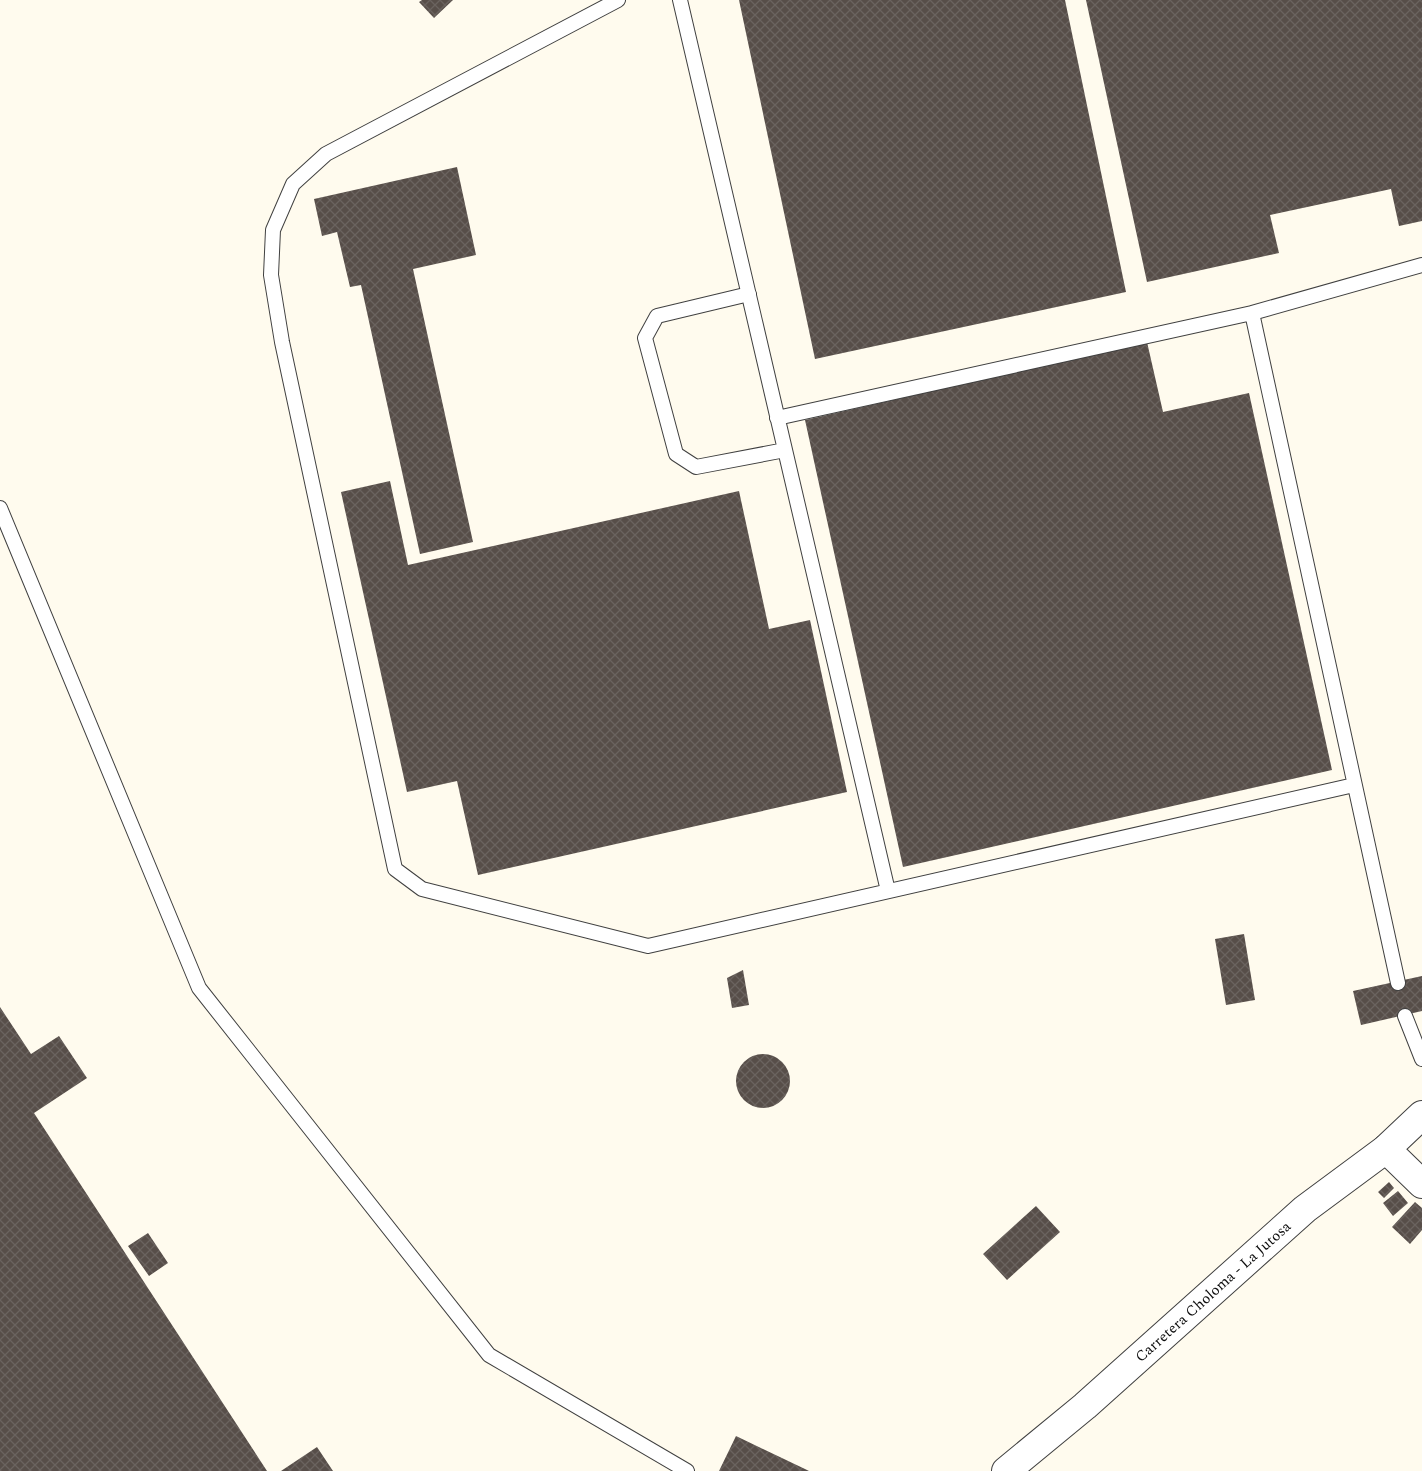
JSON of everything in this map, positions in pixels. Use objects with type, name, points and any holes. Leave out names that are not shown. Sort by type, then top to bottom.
[{"type":"street","name":"Carretera Choloma - La Jutosa","points":[[1006,1471],[1085,1406],[1305,1209],[1386,1149],[1422,1115]]},
{"type":"street","points":[[1386,1149],[1422,1184]]},
{"type":"lane","points":[[618,0],[326,154],[293,184],[273,230],[271,275],[282,342],[395,869],[422,889],[648,946],[1354,785]]},
{"type":"lane","points":[[680,0],[888,891]]},
{"type":"lane","points":[[777,418],[1252,312],[1422,265]]},
{"type":"lane","points":[[748,294],[657,316],[645,338],[676,454],[696,468],[785,450]]},
{"type":"lane","points":[[1252,312],[1398,983]]},
{"type":"lane","points":[[0,508],[199,988],[489,1355],[672,1468],[687,1471]]},
{"type":"lane","points":[[1405,1016],[1422,1059]]},
{"type":"building","points":[[422,0],[453,0],[434,18],[419,2]]},
{"type":"building","points":[[739,0],[1065,0],[1126,292],[815,359]]},
{"type":"building","points":[[1086,0],[1422,0],[1422,221],[1399,226],[1391,189],[1270,215],[1279,253],[1147,282]]},
{"type":"building","points":[[457,167],[476,255],[413,269],[473,542],[420,554],[361,285],[350,287],[337,232],[322,236],[314,199]]},
{"type":"building","points":[[1147,342],[1163,412],[1249,393],[1332,770],[903,867],[805,420]]},
{"type":"building","points":[[390,481],[408,565],[739,491],[769,629],[810,620],[847,792],[478,875],[457,781],[407,792],[341,492]]},
{"type":"building","points":[[1244,934],[1255,1000],[1226,1005],[1215,939]]},
{"type":"building","points":[[743,970],[749,1005],[732,1008],[727,978]]},
{"type":"building","points":[[1422,976],[1422,1011],[1361,1025],[1353,991]]},
{"type":"building","points":[[0,1007],[31,1054],[59,1036],[87,1078],[34,1113],[267,1471],[0,1471]]},
{"type":"building","points":[[763,1054],[773,1056],[782,1062],[788,1071],[790,1081],[788,1091],[782,1100],[773,1106],[763,1108],[753,1106],[744,1100],[738,1091],[736,1081],[738,1071],[744,1062],[753,1056]]},
{"type":"building","points":[[1389,1182],[1394,1188],[1384,1198],[1378,1192]]},
{"type":"building","points":[[1398,1191],[1408,1203],[1393,1216],[1383,1203]]},
{"type":"building","points":[[1415,1202],[1422,1208],[1422,1230],[1410,1244],[1392,1227]]},
{"type":"building","points":[[1036,1206],[1060,1232],[1007,1280],[983,1254]]},
{"type":"building","points":[[148,1233],[168,1263],[149,1276],[128,1246]]},
{"type":"building","points":[[736,1436],[805,1469],[809,1471],[719,1471]]},
{"type":"building","points":[[317,1447],[333,1471],[281,1471]]}]
